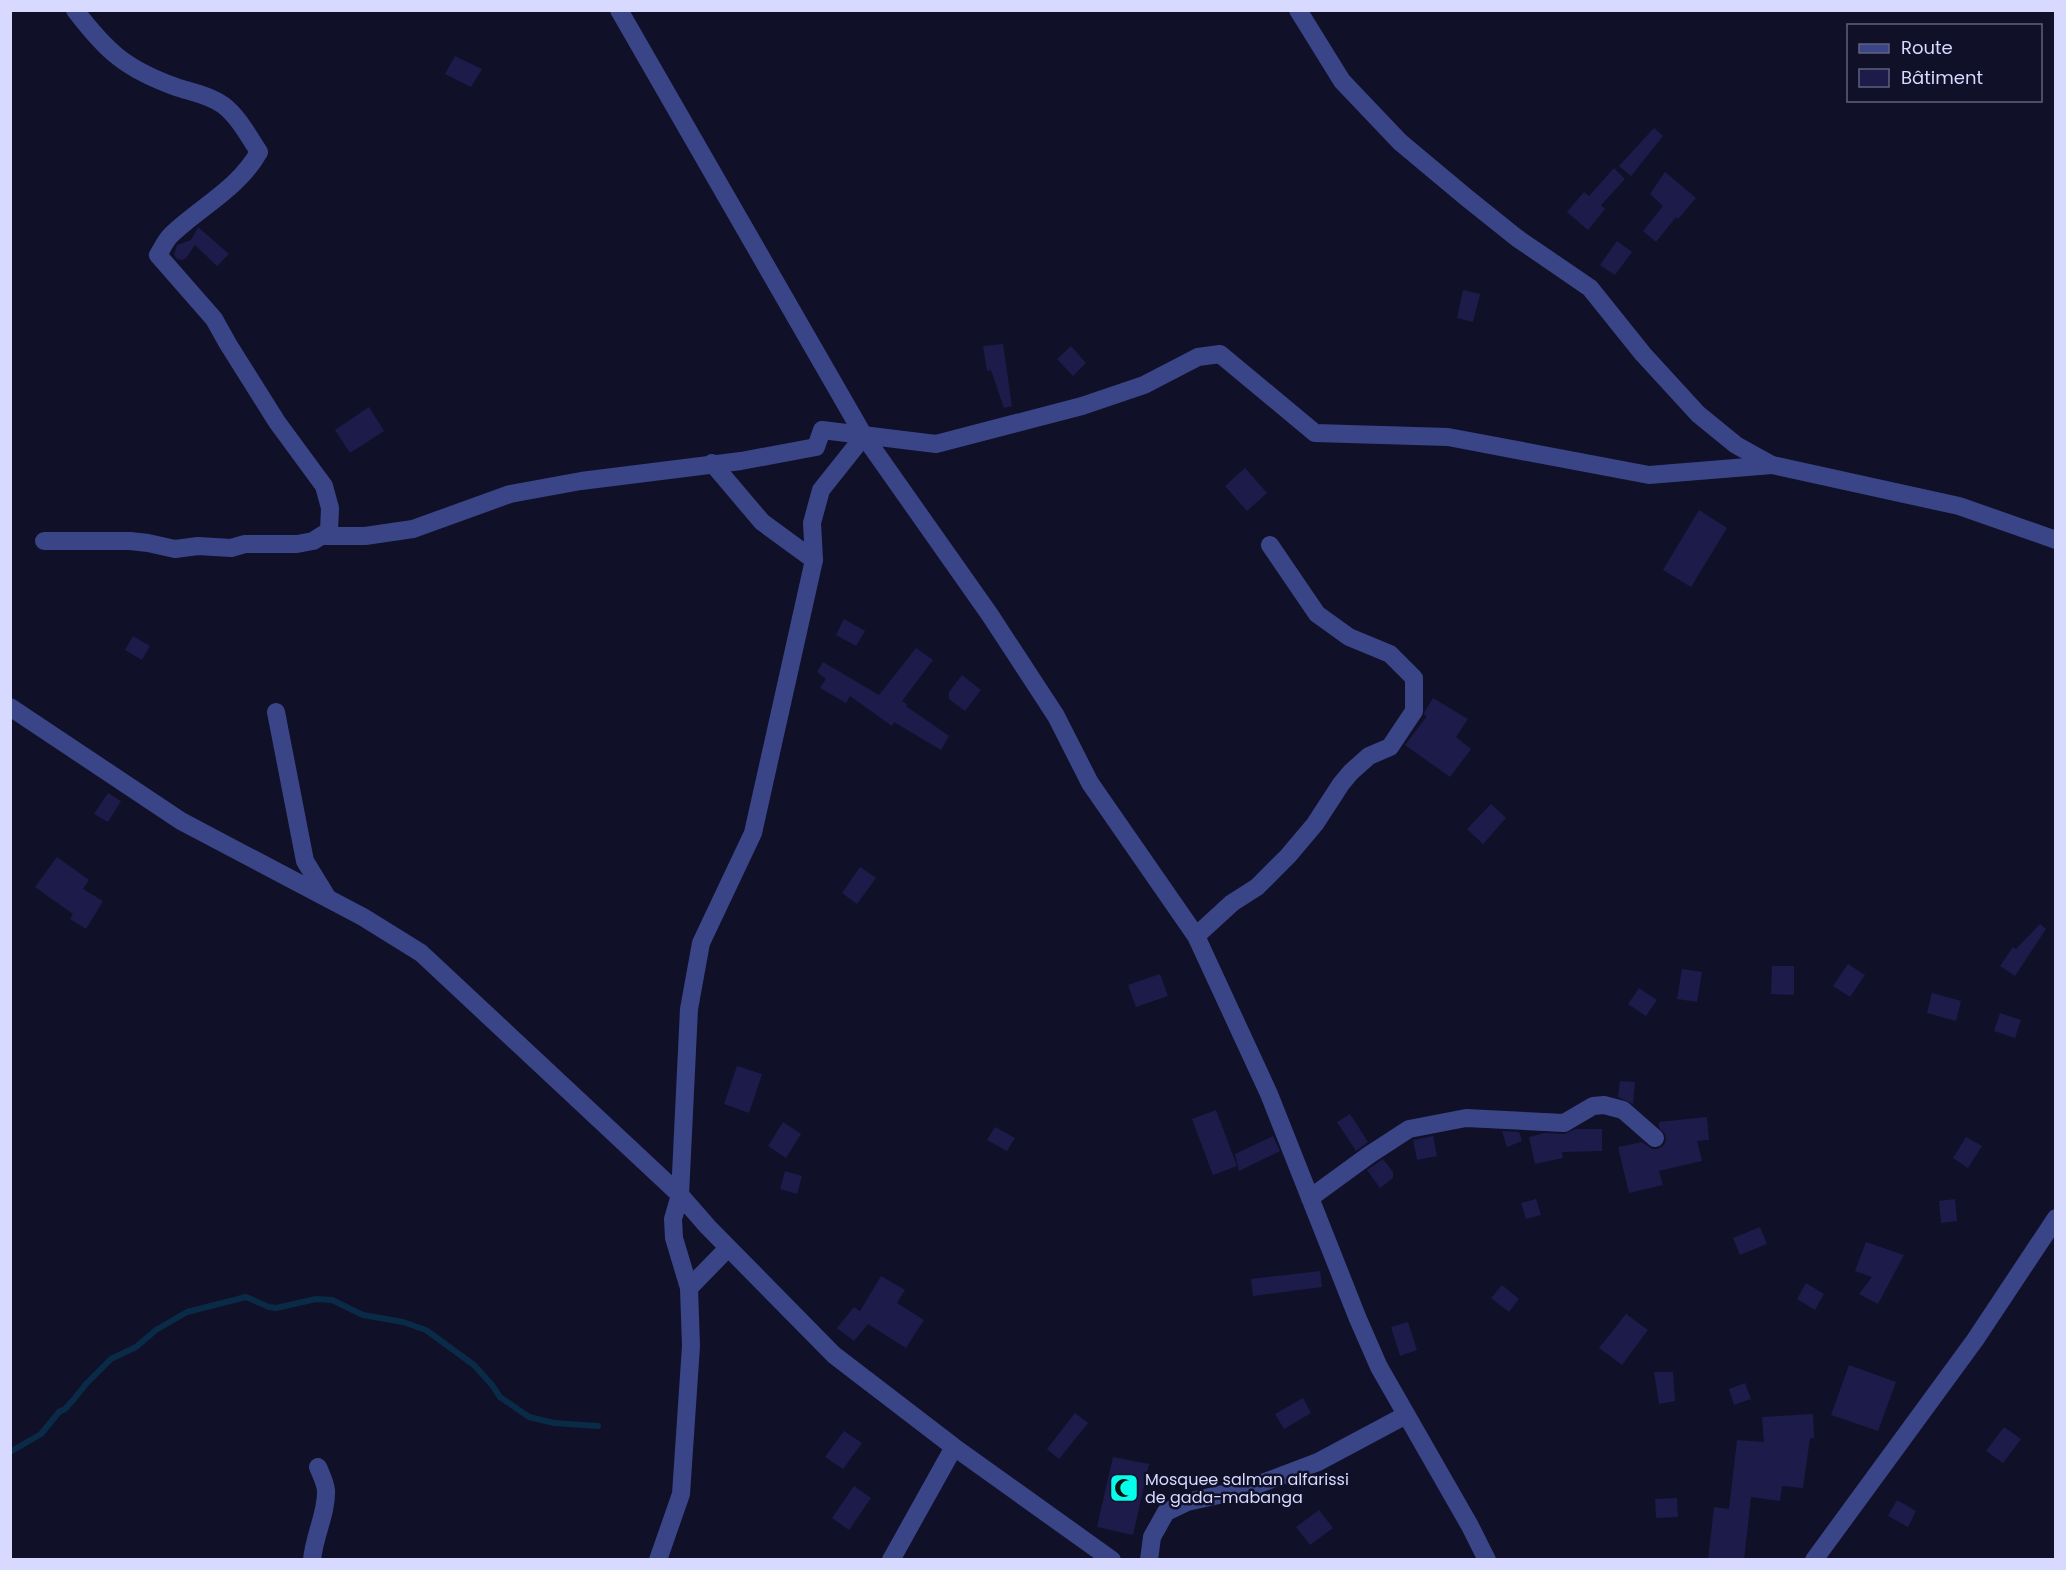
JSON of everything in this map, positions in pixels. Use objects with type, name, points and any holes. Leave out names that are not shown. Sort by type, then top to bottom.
[{"type":"street","points":[[44,541],[130,541],[175,549],[198,546],[231,548],[245,544],[297,544],[313,541],[328,531],[330,508],[324,486],[277,422],[214,319],[158,255],[169,237],[222,195],[251,166],[259,153],[237,120],[223,105],[144,74],[118,58],[98,40],[75,10]]},
{"type":"street","points":[[619,10],[864,436],[990,615],[1056,716],[1090,783],[1196,936],[1269,1094],[1379,1367],[1487,1560]]},
{"type":"street","points":[[1298,10],[1342,81],[1400,142],[1517,238],[1590,288],[1643,354],[1698,414],[1736,446],[1772,465],[1959,506],[2055,540]]},
{"type":"street","points":[[321,536],[365,536],[413,529],[510,494],[581,481],[741,461],[816,447],[822,430],[936,444],[1082,406],[1144,385],[1198,357],[1220,354],[1316,433],[1448,437],[1649,475],[1772,465]]},
{"type":"street","points":[[658,1560],[681,1494],[691,1346],[689,1288],[674,1238],[674,1219],[680,1195],[689,1009],[702,943],[753,833],[805,591],[814,560],[812,523],[821,490],[864,436]]},
{"type":"street","points":[[712,463],[762,522],[814,560]]},
{"type":"street","points":[[1196,936],[1232,903],[1257,886],[1288,856],[1315,824],[1341,784],[1369,756],[1390,747],[1414,711],[1414,678],[1390,654],[1348,637],[1317,614],[1270,545]]},
{"type":"street","points":[[10,707],[181,821],[363,917],[421,952],[680,1195],[834,1355],[954,1447],[1112,1560]]},
{"type":"street","points":[[276,712],[305,861],[328,899]]},
{"type":"street","points":[[1310,1197],[1409,1129],[1466,1118],[1564,1123],[1593,1106],[1604,1105],[1623,1110],[1655,1138]]},
{"type":"street","points":[[1814,1560],[1975,1340],[2055,1218]]},
{"type":"street","points":[[689,1288],[729,1248]]},
{"type":"street","points":[[1149,1560],[1152,1537],[1166,1512],[1187,1502],[1246,1489],[1318,1462],[1406,1415]]},
{"type":"street","points":[[891,1560],[954,1447]]},
{"type":"street","points":[[312,1560],[326,1489],[318,1467]]},
{"type":"building","points":[[455,56],[482,69],[471,87],[445,74]]},
{"type":"building","points":[[1654,128],[1663,136],[1631,176],[1619,166]]},
{"type":"building","points":[[1614,168],[1625,179],[1601,205],[1605,209],[1588,230],[1567,212],[1584,192],[1589,196]]},
{"type":"building","points":[[1665,172],[1696,198],[1678,219],[1676,217],[1656,242],[1643,231],[1663,206],[1650,194]]},
{"type":"building","points":[[198,227],[229,254],[217,266],[195,245],[182,260],[177,259],[174,255],[177,245],[191,240]]},
{"type":"building","points":[[1617,241],[1632,252],[1615,275],[1600,265]]},
{"type":"building","points":[[1463,290],[1480,294],[1473,322],[1457,318]]},
{"type":"building","points":[[1003,344],[1012,406],[1004,408],[991,370],[987,371],[983,346]]},
{"type":"building","points":[[1071,346],[1086,363],[1073,376],[1057,359]]},
{"type":"building","points":[[369,407],[384,431],[350,453],[335,430]]},
{"type":"building","points":[[1245,468],[1267,493],[1247,511],[1225,486]]},
{"type":"building","points":[[1699,510],[1727,528],[1691,587],[1663,570]]},
{"type":"building","points":[[844,619],[865,631],[856,646],[836,635]]},
{"type":"building","points":[[133,636],[150,646],[142,660],[125,650]]},
{"type":"building","points":[[916,648],[933,660],[902,701],[949,736],[941,750],[894,722],[892,726],[850,696],[846,703],[820,688],[826,679],[817,672],[823,662],[879,695]]},
{"type":"building","points":[[962,675],[981,690],[965,711],[949,699],[949,692]]},
{"type":"building","points":[[1433,698],[1468,719],[1456,737],[1471,749],[1450,777],[1405,745],[1427,716],[1424,715],[1425,711]]},
{"type":"building","points":[[108,793],[121,801],[108,822],[94,814]]},
{"type":"building","points":[[1491,804],[1506,818],[1483,844],[1467,829]]},
{"type":"building","points":[[57,857],[89,880],[83,889],[103,901],[86,929],[70,919],[73,914],[35,887]]},
{"type":"building","points":[[860,867],[876,878],[857,904],[842,893]]},
{"type":"building","points":[[2040,924],[2046,929],[2015,976],[2000,966],[2013,947],[2016,949]]},
{"type":"building","points":[[1848,964],[1865,975],[1850,997],[1833,986]]},
{"type":"building","points":[[1772,966],[1794,966],[1794,995],[1771,994]]},
{"type":"building","points":[[1682,969],[1702,972],[1697,1002],[1677,999]]},
{"type":"building","points":[[1160,974],[1168,996],[1136,1007],[1128,985]]},
{"type":"building","points":[[1639,988],[1657,1000],[1646,1016],[1628,1004]]},
{"type":"building","points":[[1932,993],[1961,1001],[1956,1021],[1927,1013]]},
{"type":"building","points":[[2000,1013],[2021,1020],[2015,1038],[1994,1031]]},
{"type":"building","points":[[737,1066],[762,1074],[749,1113],[724,1104]]},
{"type":"building","points":[[1620,1081],[1635,1082],[1633,1104],[1618,1097]]},
{"type":"building","points":[[1216,1110],[1237,1166],[1213,1175],[1192,1119]]},
{"type":"building","points":[[1350,1114],[1368,1142],[1356,1151],[1337,1122]]},
{"type":"building","points":[[1707,1117],[1709,1140],[1697,1141],[1702,1161],[1659,1171],[1663,1185],[1629,1193],[1618,1147],[1642,1142],[1652,1149],[1658,1149],[1664,1145],[1666,1140],[1665,1134],[1659,1127],[1659,1122]]},
{"type":"building","points":[[783,1122],[801,1134],[786,1158],[768,1146]]},
{"type":"building","points":[[995,1127],[1015,1138],[1007,1151],[987,1140]]},
{"type":"building","points":[[1575,1129],[1602,1129],[1602,1151],[1562,1152],[1563,1158],[1535,1164],[1529,1137],[1544,1133],[1564,1134]]},
{"type":"building","points":[[1502,1131],[1519,1132],[1522,1141],[1507,1147]]},
{"type":"building","points":[[1273,1136],[1280,1151],[1239,1171],[1235,1154]]},
{"type":"building","points":[[1433,1136],[1437,1156],[1417,1160],[1413,1140]]},
{"type":"building","points":[[1966,1137],[1982,1146],[1968,1168],[1953,1158]]},
{"type":"building","points":[[1383,1159],[1393,1172],[1393,1178],[1380,1188],[1367,1170]]},
{"type":"building","points":[[785,1171],[802,1176],[797,1194],[780,1189]]},
{"type":"building","points":[[1536,1199],[1541,1215],[1526,1219],[1521,1203]]},
{"type":"building","points":[[1955,1199],[1957,1221],[1941,1223],[1939,1201]]},
{"type":"building","points":[[1760,1227],[1767,1244],[1740,1255],[1733,1238]]},
{"type":"building","points":[[1866,1242],[1904,1255],[1878,1304],[1859,1294],[1872,1277],[1855,1271]]},
{"type":"building","points":[[1320,1271],[1322,1287],[1253,1296],[1251,1279]]},
{"type":"building","points":[[881,1276],[905,1290],[897,1303],[924,1320],[906,1348],[868,1324],[854,1341],[837,1328],[854,1307],[860,1311]]},
{"type":"building","points":[[1806,1283],[1824,1294],[1815,1310],[1797,1299]]},
{"type":"building","points":[[1502,1285],[1519,1299],[1509,1312],[1491,1298]]},
{"type":"building","points":[[1626,1314],[1648,1330],[1622,1365],[1599,1348]]},
{"type":"building","points":[[1408,1322],[1417,1350],[1400,1356],[1391,1327]]},
{"type":"building","points":[[1849,1365],[1896,1382],[1878,1431],[1831,1415]]},
{"type":"building","points":[[1654,1372],[1673,1372],[1675,1401],[1659,1404]]},
{"type":"building","points":[[1745,1383],[1751,1399],[1734,1405],[1729,1389]]},
{"type":"building","points":[[1303,1398],[1311,1413],[1284,1429],[1275,1414]]},
{"type":"building","points":[[1075,1413],[1088,1423],[1059,1459],[1047,1449]]},
{"type":"building","points":[[1813,1414],[1814,1438],[1810,1438],[1803,1488],[1782,1486],[1780,1501],[1751,1497],[1744,1560],[1708,1560],[1714,1507],[1729,1509],[1737,1440],[1764,1442],[1762,1417]]},
{"type":"building","points":[[2004,1427],[2021,1439],[2003,1463],[1986,1451]]},
{"type":"building","points":[[844,1431],[862,1443],[843,1469],[825,1457]]},
{"type":"building","points":[[1113,1457],[1149,1464],[1133,1535],[1097,1527]]},
{"type":"building","points":[[854,1486],[871,1498],[849,1530],[832,1518]]},
{"type":"building","points":[[1677,1498],[1678,1517],[1656,1518],[1655,1499]]},
{"type":"building","points":[[1897,1500],[1916,1511],[1908,1527],[1888,1516]]},
{"type":"building","points":[[1319,1510],[1333,1528],[1310,1545],[1296,1527]]},
{"type":"waterway","points":[[10,1452],[41,1434],[59,1412],[65,1409],[111,1359],[136,1347],[156,1330],[187,1312],[246,1297],[276,1308],[316,1299],[332,1300],[363,1315],[403,1322],[426,1330],[474,1365],[500,1397],[529,1417],[554,1423],[598,1426]]},
{"type":"place","name":"Mosquee salman alfarissi de gada-mabanga","points":[[1124,1488]]}]
